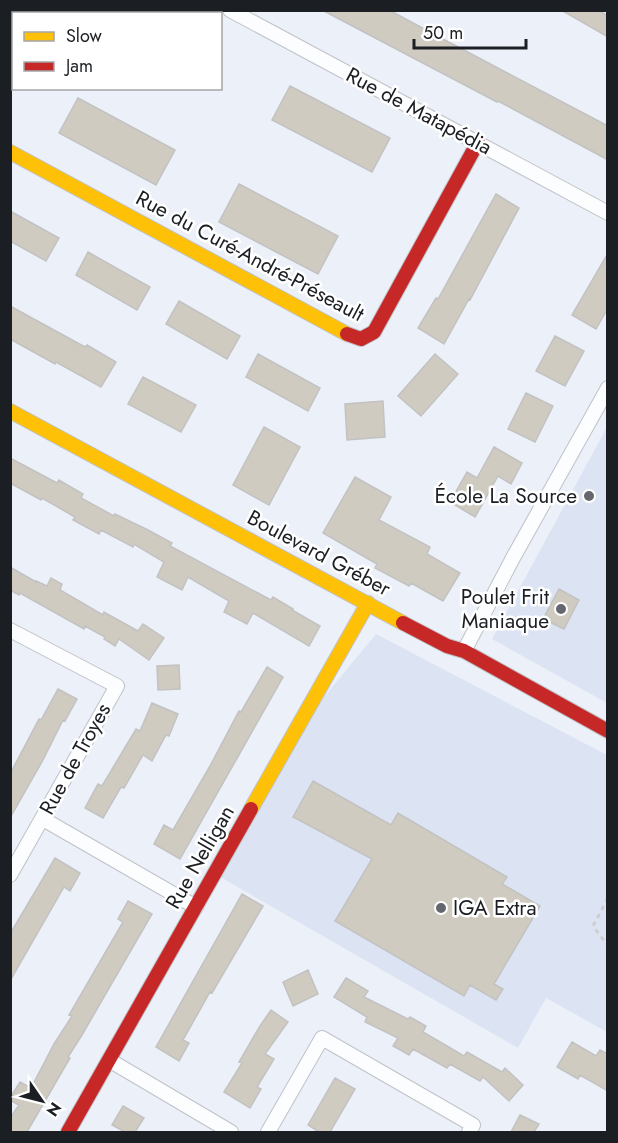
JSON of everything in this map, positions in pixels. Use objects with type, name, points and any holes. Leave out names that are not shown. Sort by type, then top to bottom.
[{"type":"street","name":"Rue de Matapédia","points":[[231,10],[608,213]]},
{"type":"street","name":"Rue du Curé-André-Préseault","points":[[10,152],[353,337],[361,339],[374,332],[477,142]]},
{"type":"street","points":[[464,651],[608,388]]},
{"type":"street","name":"Boulevard Gréber","points":[[10,411],[447,646],[464,651],[608,731]]},
{"type":"street","name":"Rue Nelligan","points":[[68,1132],[368,603]]},
{"type":"street","name":"Rue de Troyes","points":[[10,630],[117,686],[10,875]]},
{"type":"street","points":[[43,819],[196,907]]},
{"type":"street","points":[[268,1132],[322,1038],[473,1125],[469,1132]]},
{"type":"street","points":[[109,1060],[231,1132]]},
{"type":"path","points":[[608,898],[593,926],[608,946]]},
{"type":"shaded area","points":[[607,427],[607,703],[492,639]]},
{"type":"shaded area","points":[[376,634],[607,755],[607,1032],[546,998],[518,1048],[215,874],[294,733]]},
{"type":"building","points":[[322,10],[389,10],[608,126],[608,160],[498,101]]},
{"type":"building","points":[[561,10],[598,10],[608,16],[608,37]]},
{"type":"building","points":[[290,86],[390,138],[372,172],[272,120]]},
{"type":"building","points":[[78,98],[175,150],[156,185],[59,133]]},
{"type":"building","points":[[239,184],[338,236],[318,274],[219,222]]},
{"type":"building","points":[[496,194],[519,208],[444,344],[418,328],[436,298],[438,299]]},
{"type":"building","points":[[10,211],[59,238],[46,261],[10,241]]},
{"type":"building","points":[[88,252],[150,287],[137,310],[76,275]]},
{"type":"building","points":[[608,253],[608,308],[596,329],[572,315]]},
{"type":"building","points":[[179,301],[240,336],[227,359],[166,324]]},
{"type":"building","points":[[10,306],[116,362],[101,387],[10,339]]},
{"type":"building","points":[[555,336],[584,351],[565,386],[536,371]]},
{"type":"building","points":[[258,354],[320,388],[308,411],[246,377]]},
{"type":"building","points":[[435,354],[458,374],[421,416],[398,396]]},
{"type":"building","points":[[143,377],[196,405],[181,432],[128,404]]},
{"type":"building","points":[[526,393],[553,406],[535,442],[508,429]]},
{"type":"building","points":[[383,401],[385,437],[347,440],[345,404]]},
{"type":"building","points":[[264,427],[300,447],[269,505],[233,485]]},
{"type":"building","points":[[494,447],[522,463],[511,484],[498,476],[475,517],[450,502],[467,472],[477,478]]},
{"type":"building","points":[[10,458],[57,483],[59,480],[83,494],[81,498],[114,516],[115,514],[148,530],[172,543],[170,546],[271,600],[273,597],[293,609],[320,626],[309,646],[253,613],[247,624],[224,612],[229,601],[188,577],[182,590],[157,577],[164,562],[134,544],[133,547],[101,530],[99,534],[73,520],[75,517],[42,498],[41,500],[10,483]]},
{"type":"building","points":[[355,477],[391,497],[379,520],[430,547],[427,554],[460,573],[443,601],[411,583],[409,586],[375,568],[377,564],[323,533]]},
{"type":"building","points":[[10,567],[47,586],[51,578],[62,584],[60,590],[103,615],[104,612],[138,631],[143,624],[164,638],[149,660],[119,639],[115,646],[104,639],[105,637],[85,626],[84,629],[20,593],[19,595],[10,590]]},
{"type":"building","name":"Poulet Frit Maniaque","points":[[559,589],[579,600],[564,629],[543,619]]},
{"type":"building","points":[[179,665],[180,689],[158,690],[157,666]]},
{"type":"building","points":[[267,667],[283,677],[180,859],[154,844],[164,825],[173,830],[239,711],[241,712]]},
{"type":"building","points":[[58,689],[77,699],[65,721],[63,720],[10,818],[10,774]]},
{"type":"building","points":[[152,703],[178,714],[169,736],[166,735],[152,761],[143,755],[103,818],[85,808],[98,784],[102,786],[136,729],[140,731]]},
{"type":"building","name":"IGA Extra","points":[[313,781],[391,825],[398,813],[507,877],[502,884],[540,906],[494,984],[503,989],[496,1000],[470,985],[464,996],[335,921],[372,859],[293,817]]},
{"type":"building","points":[[55,858],[80,873],[70,891],[64,887],[10,981],[10,934]]},
{"type":"building","points":[[242,894],[263,906],[183,1040],[189,1043],[179,1061],[156,1047]]},
{"type":"building","points":[[128,901],[152,914],[27,1132],[10,1132],[10,1118],[19,1105],[10,1098],[20,1082],[31,1088],[72,1016],[69,1015],[123,922],[118,919]]},
{"type":"building","points":[[308,970],[318,994],[293,1006],[283,982]]},
{"type":"building","points":[[346,978],[368,991],[364,997],[426,1026],[423,1032],[464,1056],[467,1052],[502,1072],[505,1068],[523,1085],[509,1101],[483,1077],[480,1081],[450,1064],[447,1068],[413,1049],[409,1055],[393,1046],[398,1038],[365,1022],[367,1017],[334,997]]},
{"type":"building","points":[[271,1010],[288,1022],[265,1054],[274,1059],[257,1087],[261,1089],[250,1108],[224,1092],[242,1063],[239,1062]]},
{"type":"building","points":[[572,1042],[596,1056],[600,1050],[608,1054],[608,1091],[580,1075],[578,1079],[557,1067]]},
{"type":"building","points":[[335,1078],[355,1089],[330,1132],[319,1132],[308,1125]]},
{"type":"building","points":[[123,1106],[144,1118],[135,1132],[125,1132],[112,1125]]},
{"type":"building","points":[[520,1115],[539,1124],[534,1132],[511,1132]]},
{"type":"traffic: slow","points":[[10,152],[347,334]]},
{"type":"traffic: slow","points":[[10,411],[403,623]]},
{"type":"traffic: slow","points":[[251,809],[368,603]]},
{"type":"traffic: jam","points":[[347,334],[361,339],[374,332],[478,142]]},
{"type":"traffic: jam","points":[[403,623],[447,646],[464,651],[608,731]]},
{"type":"traffic: jam","points":[[68,1132],[251,809]]},
{"type":"place","name":"École La Source","points":[[589,496]]},
{"type":"place","name":"Poulet Frit Maniaque","points":[[561,609]]},
{"type":"place","name":"IGA Extra","points":[[441,908]]}]
